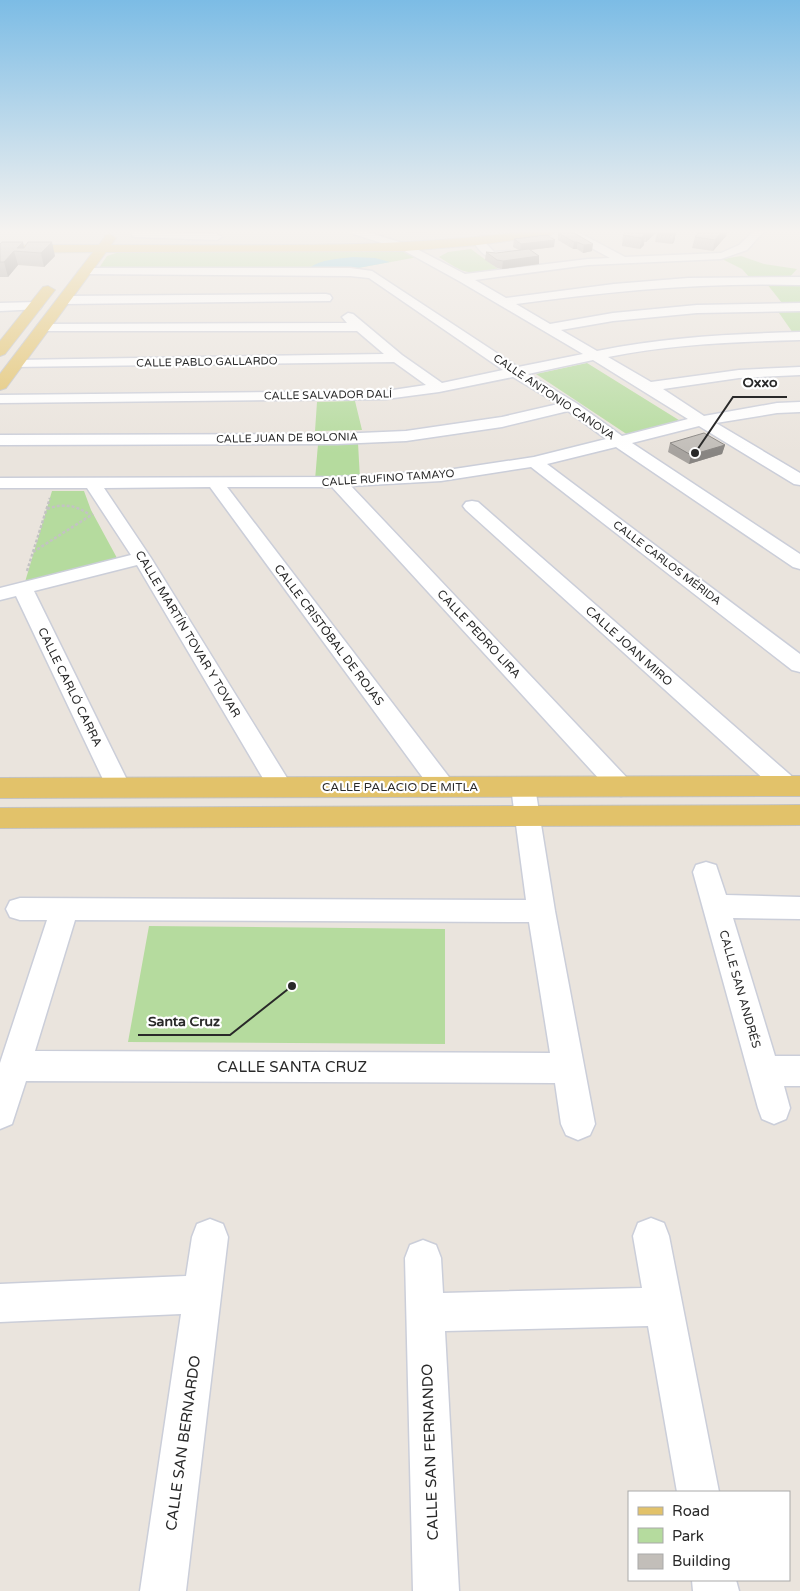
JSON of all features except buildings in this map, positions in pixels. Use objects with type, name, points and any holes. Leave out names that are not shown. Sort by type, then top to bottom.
[{"type":"main road","points":[[0,385],[9,370],[60,305]]},
{"type":"main road","points":[[0,351],[36,306]]},
{"type":"main road","name":"CALLE PALACIO DE MITLA","points":[[0,788],[118,786],[794,786]]},
{"type":"main road","points":[[0,818],[800,815]]},
{"type":"street","points":[[334,305],[397,358],[439,388]]},
{"type":"street","name":"CALLE ANTONIO CANOVA","points":[[419,305],[515,372],[571,406],[620,442],[800,563]]},
{"type":"street","points":[[509,305],[649,387],[701,421],[800,480]]},
{"type":"street","points":[[0,307],[36,306]]},
{"type":"street","points":[[548,328],[614,317],[697,309],[800,307]]},
{"type":"street","points":[[43,328],[360,327]]},
{"type":"street","name":"CALLE SALVADOR DALÍ","points":[[0,399],[343,397],[386,395],[439,388],[641,346],[721,338],[800,336]]},
{"type":"street","name":"CALLE PABLO GALLARDO","points":[[9,370],[397,358]]},
{"type":"street","points":[[649,387],[738,374],[800,371]]},
{"type":"street","name":"CALLE JUAN DE BOLONIA","points":[[0,440],[327,439],[406,436],[502,422],[571,406]]},
{"type":"street","name":"CALLE RUFINO TAMAYO","points":[[0,483],[337,482],[442,476],[534,462],[701,421],[777,408],[800,407]]},
{"type":"street","name":"CALLE CARLOS MÉRIDA","points":[[534,462],[800,665]]},
{"type":"street","points":[[775,465],[800,462]]},
{"type":"street","name":"CALLE PEDRO LIRA","points":[[337,482],[620,786]]},
{"type":"street","name":"CALLE CRISTÓBAL DE ROJAS","points":[[215,483],[443,787]]},
{"type":"street","name":"CALLE MARTÍN TOVAR Y TOVAR","points":[[93,484],[142,558],[280,786]]},
{"type":"street","name":"CALLE JOAN MIRO","points":[[472,506],[794,786]]},
{"type":"street","points":[[0,594],[142,558]]},
{"type":"street","name":"CALLE CARLÓ CARRA","points":[[22,588],[118,786]]},
{"type":"street","points":[[523,787],[541,911],[578,1124]]},
{"type":"street","name":"CALLE SAN ANDRÉS","points":[[706,872],[774,1108]]},
{"type":"street","points":[[716,906],[800,908]]},
{"type":"street","points":[[20,909],[541,911]]},
{"type":"street","points":[[0,1113],[65,910]]},
{"type":"street","name":"CALLE SANTA CRUZ","points":[[15,1066],[568,1068]]},
{"type":"street","points":[[763,1071],[800,1071]]},
{"type":"street","points":[[651,1236],[698,1491]]},
{"type":"street","name":"CALLE SAN BERNARDO","points":[[163,1591],[210,1237]]},
{"type":"street","name":"CALLE SAN FERNANDO","points":[[423,1258],[436,1591]]},
{"type":"street","points":[[0,1303],[203,1294]]},
{"type":"street","points":[[425,1312],[664,1307]]},
{"type":"path","points":[[22,588],[52,490]]},
{"type":"path","points":[[46,510],[58,504],[68,505],[90,515]]},
{"type":"path","points":[[33,552],[96,512]]},
{"type":"green space","points":[[777,310],[800,310],[800,333],[793,333]]},
{"type":"green space","points":[[587,363],[682,422],[628,435],[536,374]]},
{"type":"green space","points":[[355,401],[362,430],[315,431],[317,402]]},
{"type":"green space","points":[[358,443],[360,479],[315,480],[318,444]]},
{"type":"green space","points":[[52,491],[84,491],[91,510],[117,558],[25,582]]},
{"type":"green space","points":[[149,926],[445,929],[445,1044],[128,1042]]},
{"type":"place","name":"Oxxo","points":[[695,453]]},
{"type":"place","name":"Santa Cruz","points":[[292,986]]}]
